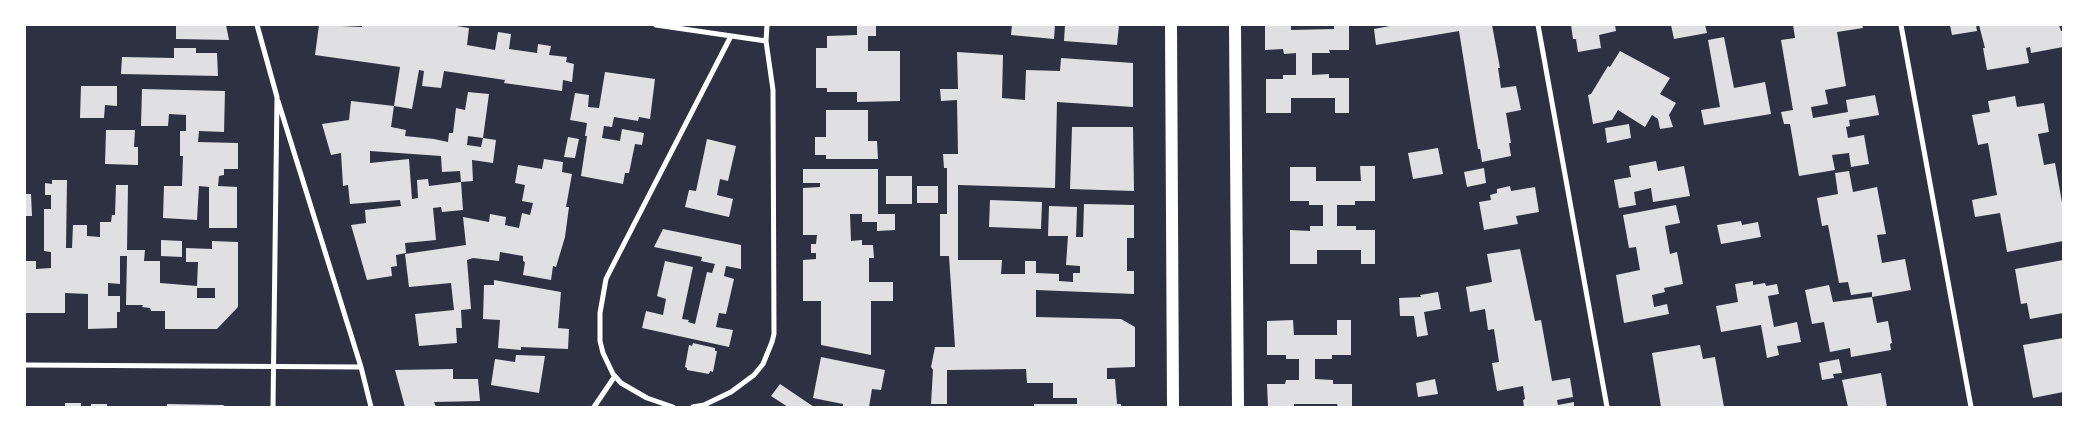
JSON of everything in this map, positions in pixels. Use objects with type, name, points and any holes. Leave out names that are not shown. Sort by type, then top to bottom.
[{"type":"main road","points":[[1171,25],[1173,407]]},
{"type":"main road","points":[[1235,25],[1238,407]]},
{"type":"street","points":[[257,25],[277,97],[361,367],[371,407]]},
{"type":"street","points":[[656,25],[766,41]]},
{"type":"street","points":[[693,407],[704,405],[731,392],[754,375],[763,364],[774,334],[773,90],[766,41],[767,25]]},
{"type":"street","points":[[1538,25],[1607,407]]},
{"type":"street","points":[[1901,25],[1970,407]]},
{"type":"street","points":[[673,407],[647,398],[626,386],[615,376],[606,363],[600,341],[600,313],[606,280],[731,36]]},
{"type":"street","points":[[273,407],[277,97]]},
{"type":"street","points":[[25,366],[361,367]]},
{"type":"street","points":[[594,407],[615,376]]},
{"type":"building","points":[[176,25],[226,25],[229,40],[176,39]]},
{"type":"building","points":[[319,25],[362,27],[362,25],[450,25],[469,28],[467,45],[495,50],[498,32],[511,34],[509,49],[537,53],[538,44],[551,46],[549,55],[567,57],[566,62],[574,64],[572,82],[563,80],[562,91],[504,83],[505,80],[444,71],[441,88],[422,86],[424,71],[419,70],[412,109],[394,106],[400,67],[315,55]]},
{"type":"building","points":[[857,25],[876,25],[876,36],[868,36],[868,51],[900,51],[900,101],[857,102],[857,92],[827,92],[827,88],[816,88],[816,48],[827,48],[827,36],[857,35]]},
{"type":"building","points":[[1012,25],[1055,25],[1054,39],[1011,35]]},
{"type":"building","points":[[1065,25],[1119,25],[1117,45],[1064,41]]},
{"type":"building","points":[[1265,25],[1291,25],[1291,30],[1334,29],[1334,25],[1349,25],[1349,50],[1329,50],[1330,53],[1312,53],[1312,75],[1329,74],[1329,78],[1349,78],[1349,113],[1335,113],[1335,98],[1291,98],[1291,113],[1266,113],[1266,79],[1283,79],[1283,75],[1296,75],[1296,53],[1284,54],[1283,49],[1265,50]]},
{"type":"building","points":[[1395,25],[1492,25],[1500,68],[1498,68],[1501,88],[1516,86],[1521,110],[1506,113],[1511,143],[1509,143],[1511,156],[1482,162],[1480,149],[1478,149],[1459,31],[1376,45],[1374,29]]},
{"type":"building","points":[[1571,25],[1615,25],[1616,31],[1599,35],[1601,48],[1578,52],[1576,39],[1573,39]]},
{"type":"building","points":[[1671,25],[1705,25],[1707,33],[1674,39]]},
{"type":"building","points":[[1793,25],[1862,25],[1863,28],[1837,32],[1846,86],[1825,90],[1828,104],[1811,107],[1813,118],[1848,112],[1846,100],[1875,95],[1879,115],[1849,120],[1850,126],[1846,127],[1848,138],[1864,135],[1869,164],[1851,167],[1849,153],[1832,155],[1835,170],[1799,176],[1790,124],[1784,124],[1781,112],[1793,110],[1781,40],[1795,38]]},
{"type":"building","points":[[1950,25],[1976,25],[1977,31],[1952,35]]},
{"type":"building","points":[[1979,25],[2059,25],[2061,31],[2063,31],[2063,47],[2031,53],[2030,47],[2026,48],[2029,63],[1987,70],[1983,48],[1985,48]]},
{"type":"building","points":[[1724,37],[1734,88],[1765,82],[1771,114],[1704,125],[1701,110],[1720,107],[1708,40]]},
{"type":"building","points":[[174,48],[196,48],[196,53],[217,53],[218,76],[121,74],[122,57],[174,58]]},
{"type":"building","points":[[1620,51],[1670,78],[1660,94],[1676,103],[1669,115],[1673,127],[1660,129],[1658,119],[1652,115],[1645,127],[1618,110],[1612,120],[1593,124],[1588,95],[1591,94],[1608,66],[1610,67]]},
{"type":"building","points":[[957,52],[1003,55],[1002,98],[1025,100],[1026,70],[1060,71],[1061,58],[1133,63],[1133,107],[1057,102],[1055,188],[958,185],[958,260],[1002,260],[1001,274],[1025,274],[1025,261],[1036,261],[1036,273],[1059,274],[1059,281],[1073,282],[1073,273],[1080,273],[1080,266],[1066,265],[1068,236],[1048,236],[1049,206],[1077,207],[1076,237],[1083,237],[1084,204],[1134,205],[1134,238],[1127,238],[1127,271],[1134,271],[1134,294],[1036,290],[1036,317],[1121,319],[1135,327],[1135,367],[1107,368],[1107,379],[1115,379],[1117,404],[1121,404],[1121,407],[1034,407],[1034,404],[1077,404],[1077,398],[1053,398],[1053,383],[1027,383],[1026,369],[947,370],[947,404],[931,404],[933,370],[931,367],[935,347],[955,347],[949,256],[940,256],[940,214],[947,214],[947,168],[944,168],[943,154],[958,154],[957,100],[941,101],[940,89],[958,89]]},
{"type":"building","points":[[605,72],[655,79],[650,119],[639,117],[638,121],[614,117],[612,127],[604,126],[602,138],[620,141],[622,129],[644,133],[642,145],[635,144],[629,173],[625,173],[623,184],[581,176],[587,123],[570,120],[575,93],[589,95],[588,107],[599,108]]},
{"type":"building","points":[[81,86],[117,86],[117,106],[105,105],[104,118],[80,118]]},
{"type":"building","points":[[142,89],[225,91],[224,132],[199,131],[198,142],[238,143],[238,169],[224,169],[224,175],[219,176],[218,186],[237,187],[237,228],[209,228],[209,187],[199,186],[197,220],[163,218],[164,186],[182,186],[183,156],[180,156],[180,131],[186,131],[186,115],[169,114],[168,126],[141,126]]},
{"type":"building","points":[[468,92],[489,94],[483,138],[496,140],[493,163],[472,160],[473,181],[461,182],[463,210],[442,212],[441,207],[433,208],[436,240],[405,243],[406,253],[396,255],[397,266],[391,267],[392,276],[367,280],[351,225],[366,223],[365,210],[401,206],[400,200],[350,204],[348,185],[343,186],[341,153],[331,155],[322,124],[349,120],[351,101],[394,106],[391,127],[406,130],[405,136],[448,142],[449,133],[453,133],[456,108],[465,110]],"holes":[[[468,136],[483,138],[481,147],[467,145]],[[370,151],[441,156],[442,172],[460,171],[461,182],[429,186],[428,179],[417,180],[418,198],[412,199],[409,159],[370,163]]]},
{"type":"building","points":[[2015,96],[2017,107],[2044,103],[2049,132],[2038,134],[2044,165],[2055,163],[2063,208],[2063,241],[2007,252],[2000,213],[1975,217],[1972,200],[1997,195],[1988,143],[1978,145],[1972,115],[1990,112],[1988,101]]},
{"type":"building","points":[[826,110],[868,110],[868,141],[877,141],[878,159],[826,159],[826,155],[815,155],[815,137],[826,137]]},
{"type":"building","points":[[1629,124],[1631,138],[1607,143],[1605,128]]},
{"type":"building","points":[[1072,127],[1133,127],[1134,191],[1070,189]]},
{"type":"building","points":[[106,130],[135,130],[134,147],[138,147],[138,165],[105,164]]},
{"type":"building","points":[[568,137],[579,139],[575,158],[564,157]]},
{"type":"building","points":[[707,139],[736,146],[728,181],[720,179],[717,195],[733,199],[729,217],[685,207],[689,190],[696,191]]},
{"type":"building","points":[[1438,148],[1443,174],[1413,179],[1408,153]]},
{"type":"building","points":[[544,159],[563,162],[562,172],[572,174],[566,207],[569,207],[565,237],[556,267],[553,266],[551,280],[523,275],[525,262],[523,261],[523,256],[500,252],[499,261],[473,258],[467,260],[471,309],[461,310],[462,328],[456,328],[457,343],[419,346],[415,314],[454,310],[451,283],[409,287],[405,254],[466,245],[463,217],[489,222],[490,214],[506,217],[505,225],[519,228],[522,213],[530,215],[533,203],[522,201],[525,185],[515,183],[518,165],[542,169]]},
{"type":"building","points":[[1656,161],[1658,171],[1684,166],[1690,196],[1653,202],[1651,188],[1634,192],[1636,205],[1619,208],[1614,180],[1631,177],[1629,166]]},
{"type":"building","points":[[1360,166],[1375,166],[1375,201],[1355,201],[1355,205],[1337,205],[1337,226],[1356,226],[1356,230],[1375,230],[1375,264],[1361,264],[1361,250],[1317,250],[1317,264],[1290,264],[1290,230],[1310,231],[1310,226],[1323,226],[1323,205],[1309,205],[1309,201],[1290,201],[1290,167],[1316,167],[1316,181],[1361,181]]},
{"type":"building","points":[[1484,168],[1486,183],[1467,187],[1464,172]]},
{"type":"building","points":[[803,169],[878,169],[878,214],[895,214],[895,230],[877,231],[877,222],[862,222],[862,214],[850,214],[851,241],[862,240],[862,245],[873,245],[874,258],[869,258],[869,282],[893,282],[893,301],[871,301],[871,355],[821,345],[821,301],[803,301],[803,260],[816,259],[816,253],[811,253],[811,244],[816,244],[817,235],[803,235],[803,188],[820,187],[820,183],[803,183]]},
{"type":"building","points":[[1849,171],[1853,192],[1877,187],[1886,234],[1877,235],[1882,263],[1905,259],[1911,290],[1872,297],[1872,292],[1851,295],[1848,282],[1839,283],[1828,225],[1822,226],[1817,198],[1838,194],[1835,173]]},
{"type":"building","points":[[886,176],[912,176],[912,204],[886,204]]},
{"type":"building","points":[[52,180],[67,180],[66,248],[72,248],[73,225],[87,225],[87,236],[100,237],[100,222],[111,222],[112,215],[115,215],[116,185],[128,185],[127,250],[145,250],[144,261],[160,261],[160,283],[197,286],[198,262],[186,262],[186,248],[212,249],[212,241],[238,242],[238,307],[217,329],[165,329],[165,311],[151,311],[150,308],[142,307],[143,305],[126,305],[127,256],[120,256],[120,284],[108,283],[108,296],[120,296],[117,328],[88,329],[88,294],[65,293],[65,313],[25,313],[25,261],[36,261],[36,269],[51,268],[51,252],[44,251],[44,209],[51,209],[51,195],[45,195],[45,183],[52,184]],"holes":[[[197,288],[215,288],[215,298],[197,298]]]},
{"type":"building","points":[[917,186],[938,186],[938,203],[917,203]]},
{"type":"building","points":[[1510,186],[1511,191],[1535,187],[1539,212],[1516,216],[1518,224],[1484,230],[1479,202],[1491,200],[1490,195],[1497,193],[1497,189]]},
{"type":"building","points":[[25,194],[31,194],[32,216],[25,216]]},
{"type":"building","points":[[990,200],[1042,202],[1041,229],[989,227]]},
{"type":"building","points":[[1676,205],[1680,223],[1665,226],[1670,254],[1677,252],[1683,284],[1664,288],[1665,292],[1652,295],[1654,307],[1667,304],[1669,314],[1624,323],[1616,275],[1640,270],[1636,247],[1629,248],[1623,215]]},
{"type":"building","points":[[1741,221],[1742,225],[1758,222],[1761,237],[1721,244],[1717,225]]},
{"type":"building","points":[[663,229],[741,245],[741,269],[726,266],[724,276],[734,279],[726,314],[719,313],[716,327],[733,330],[729,347],[642,328],[646,311],[663,315],[666,299],[657,296],[665,261],[693,267],[682,319],[689,320],[688,322],[695,324],[707,272],[712,273],[715,264],[701,261],[702,257],[654,247]]},
{"type":"building","points":[[161,240],[182,241],[182,257],[161,256]]},
{"type":"building","points":[[1520,249],[1535,321],[1541,320],[1552,381],[1570,378],[1573,397],[1557,400],[1558,405],[1574,402],[1574,407],[1524,407],[1523,386],[1497,391],[1492,363],[1499,362],[1494,329],[1488,330],[1485,309],[1470,312],[1466,287],[1492,282],[1487,254]]},
{"type":"building","points":[[2063,260],[2063,313],[2030,319],[2027,303],[2021,304],[2015,269]]},
{"type":"building","points":[[494,280],[561,292],[558,328],[569,329],[568,349],[521,347],[521,350],[498,348],[500,320],[483,319],[484,285],[494,285]]},
{"type":"building","points":[[1753,281],[1753,285],[1765,283],[1766,286],[1777,284],[1779,294],[1768,296],[1774,327],[1797,322],[1801,342],[1777,346],[1779,355],[1767,358],[1761,325],[1721,332],[1716,306],[1738,302],[1735,284]]},
{"type":"building","points":[[1829,285],[1833,302],[1872,297],[1877,323],[1888,321],[1892,343],[1890,344],[1891,350],[1851,357],[1850,348],[1830,352],[1824,322],[1812,324],[1805,290]]},
{"type":"building","points":[[1438,292],[1441,309],[1424,312],[1428,335],[1417,337],[1414,316],[1400,316],[1399,298],[1421,297],[1420,295]]},
{"type":"building","points":[[1293,320],[1294,335],[1337,335],[1337,320],[1351,320],[1351,355],[1332,355],[1332,359],[1315,359],[1315,379],[1333,380],[1333,384],[1352,384],[1352,407],[1338,407],[1337,404],[1294,404],[1294,407],[1268,407],[1267,384],[1285,384],[1286,380],[1299,380],[1299,359],[1286,359],[1286,355],[1267,355],[1267,321]]},
{"type":"building","points":[[2063,338],[2063,392],[2033,398],[2023,345]]},
{"type":"building","points":[[693,343],[715,348],[715,351],[717,351],[713,372],[710,371],[709,374],[687,370],[685,367],[689,345],[692,346]]},
{"type":"building","points":[[1700,345],[1703,359],[1715,357],[1724,407],[1661,407],[1652,353]]},
{"type":"building","points":[[516,355],[545,356],[539,393],[491,385],[495,359],[515,362]]},
{"type":"building","points":[[821,357],[885,370],[881,390],[872,389],[869,407],[843,407],[843,404],[813,398]]},
{"type":"building","points":[[1839,359],[1842,373],[1833,374],[1834,378],[1822,380],[1819,363]]},
{"type":"building","points":[[453,369],[453,379],[478,379],[480,401],[434,402],[436,407],[405,407],[395,370]]},
{"type":"building","points":[[1881,373],[1887,407],[1848,407],[1842,380]]},
{"type":"building","points":[[1435,379],[1438,394],[1418,397],[1416,383]]},
{"type":"building","points":[[780,384],[814,407],[788,407],[771,396]]},
{"type":"building","points":[[65,403],[81,403],[81,407],[65,407]]},
{"type":"building","points":[[91,404],[107,404],[107,407],[91,407]]},
{"type":"building","points":[[167,404],[223,405],[226,407],[167,407]]}]
